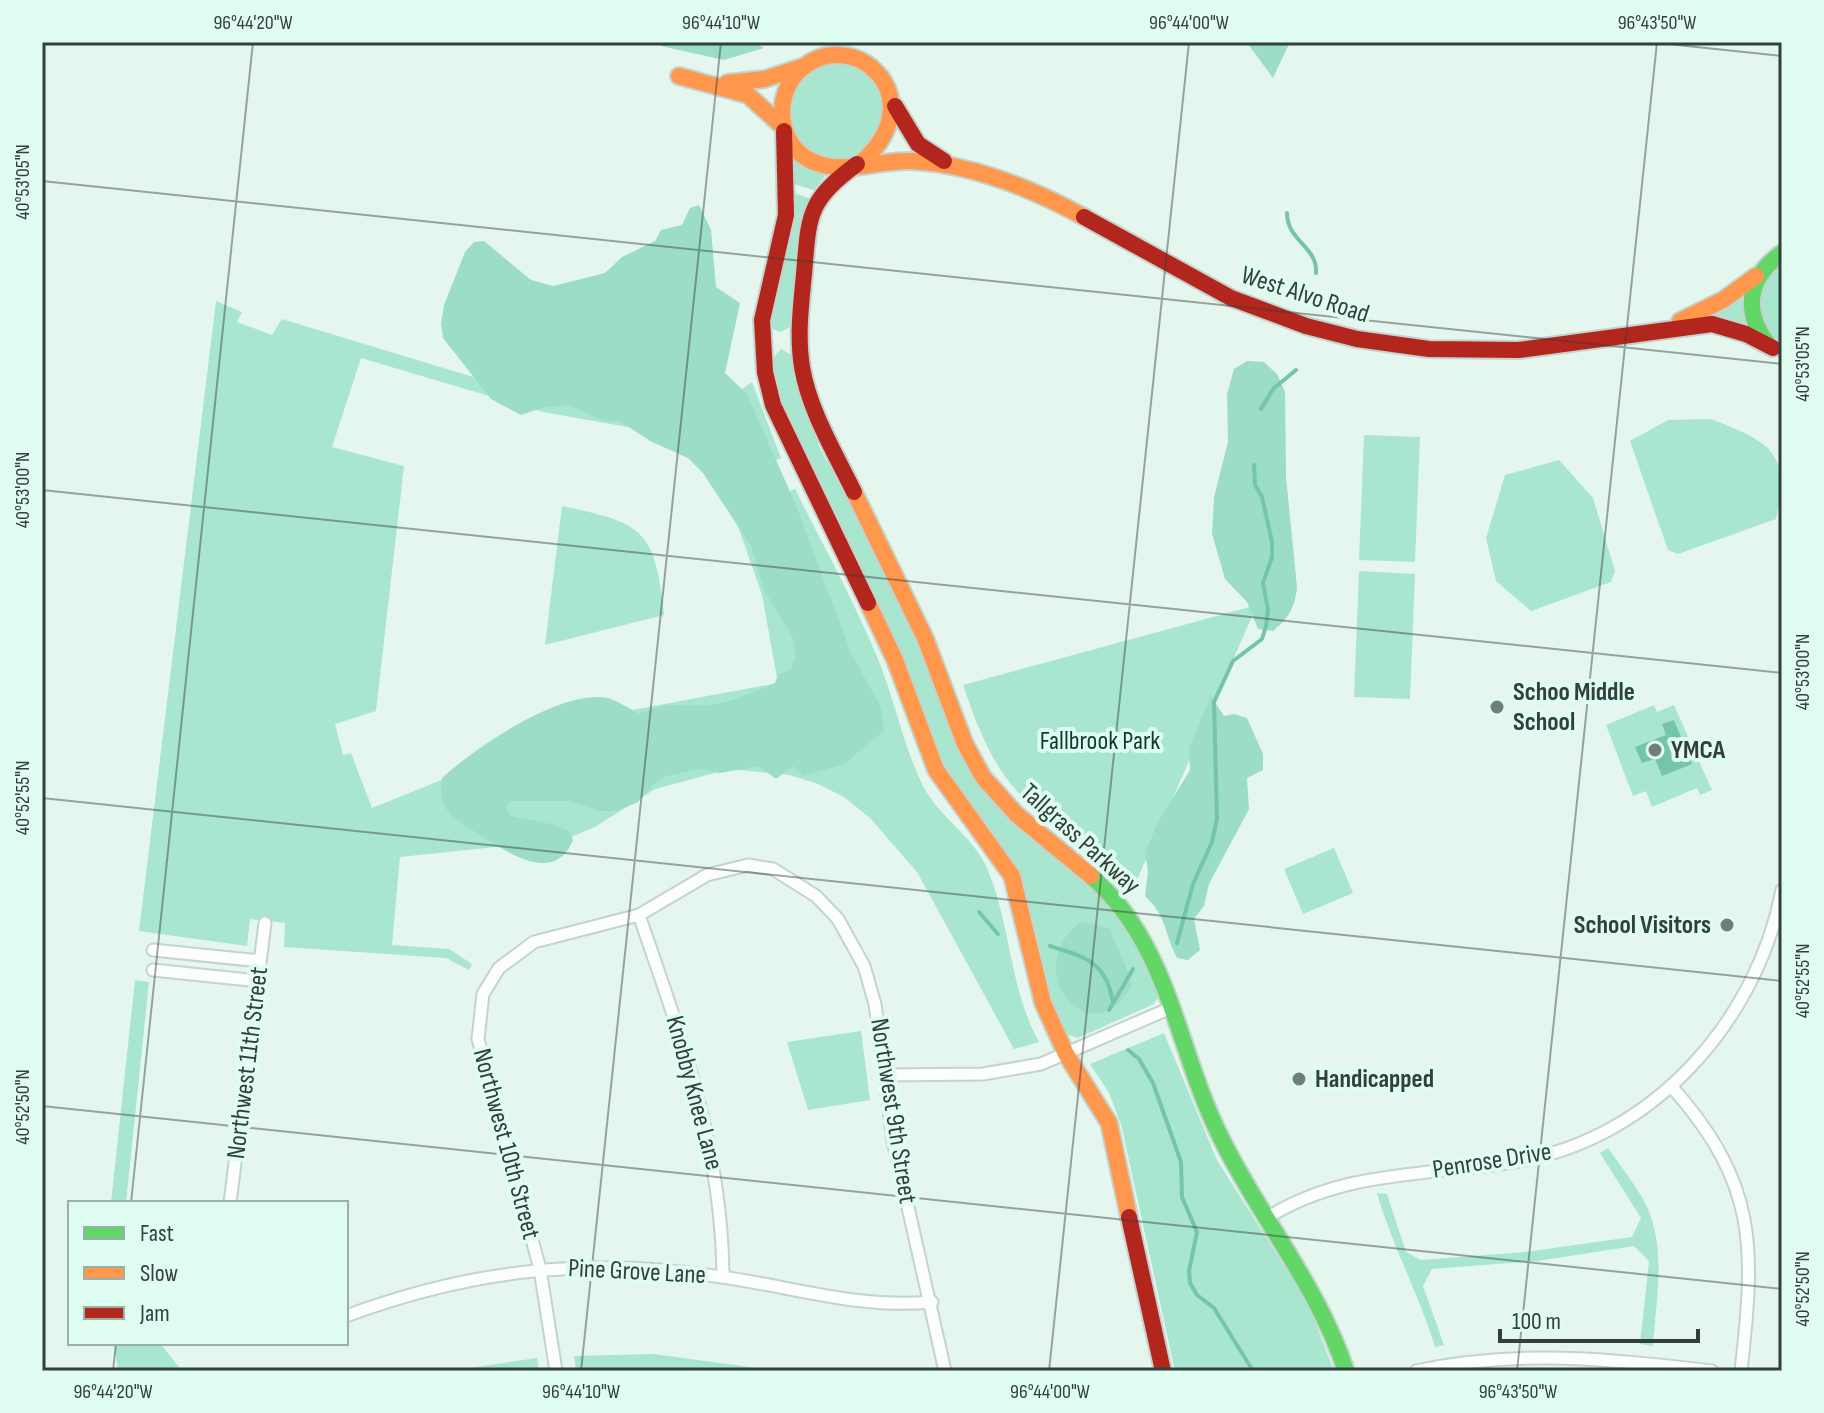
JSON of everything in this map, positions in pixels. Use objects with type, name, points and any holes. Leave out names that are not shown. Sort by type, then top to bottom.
[{"type":"street","points":[[679,76],[748,95],[783,129],[794,148],[812,162],[834,168],[860,163],[888,136],[892,124],[892,100],[882,77],[851,57],[826,57],[765,79],[713,83]]},
{"type":"street","points":[[804,66],[784,93],[783,129],[788,180],[786,215],[762,320],[763,354],[771,396],[786,435],[895,660],[936,770],[1012,876],[1043,1003],[1066,1054],[1109,1123],[1163,1371]]},
{"type":"street","name":"West Alvo Road","points":[[892,100],[901,121],[918,144],[937,158],[1017,185],[1077,211],[1184,275],[1251,307],[1354,338],[1418,348],[1500,352],[1566,346],[1654,329],[1700,324],[1724,326],[1777,351]]},
{"type":"street","name":"West Alvo Road","points":[[860,163],[910,161],[968,170]]},
{"type":"street","name":"Tallgrass Parkway","points":[[860,163],[826,187],[809,220],[799,331],[802,368],[810,397],[925,636],[964,742],[978,769],[1019,819],[1087,870],[1116,900],[1155,961],[1173,1007],[1191,1069],[1220,1137],[1318,1298],[1346,1371]]},
{"type":"street","name":"West Alvo Road","points":[[1654,329],[1696,315],[1757,275],[1782,253]]},
{"type":"street","points":[[1757,275],[1750,297],[1752,320],[1777,351]]},
{"type":"street","name":"Northwest 9th Street","points":[[639,915],[707,875],[727,868],[761,866],[791,877],[816,896],[838,919],[858,952],[875,1004],[893,1141],[932,1302],[945,1371]]},
{"type":"street","name":"Penrose Drive","points":[[1267,1218],[1298,1200],[1348,1183],[1522,1161],[1597,1136],[1671,1086],[1705,1053],[1749,989],[1769,942],[1782,890]]},
{"type":"street","name":"Northwest 10th Street","points":[[556,1371],[540,1269],[478,1039],[480,1004],[499,968],[534,942],[639,915]]},
{"type":"street","name":"Knobby Knee Lane","points":[[639,915],[696,1079],[722,1210],[723,1277]]},
{"type":"street","name":"Northwest 11th Street","points":[[230,1201],[265,923]]},
{"type":"street","points":[[153,950],[260,961]]},
{"type":"street","points":[[153,970],[258,981]]},
{"type":"street","points":[[886,1075],[983,1074],[1041,1064],[1173,1007]]},
{"type":"street","points":[[1671,1086],[1705,1127],[1725,1158],[1746,1221],[1749,1279],[1741,1371]]},
{"type":"street","name":"Pine Grove Lane","points":[[348,1315],[403,1295],[455,1281],[540,1269],[636,1268],[723,1277],[854,1303],[932,1302]]},
{"type":"street","points":[[1416,1371],[1466,1361],[1548,1356],[1712,1371]]},
{"type":"street","points":[[1548,1356],[1548,1371]]},
{"type":"green space","points":[[837,63],[856,67],[871,78],[882,93],[886,112],[882,131],[871,146],[856,157],[837,161],[818,157],[803,146],[792,131],[788,112],[792,93],[803,78],[818,67]]},
{"type":"green space","points":[[793,157],[809,169],[827,173],[814,190],[794,184]]},
{"type":"green space","points":[[793,193],[809,198],[802,223],[793,325],[781,332],[773,329],[770,321]]},
{"type":"green space","points":[[1782,261],[1782,345],[1763,326],[1758,304],[1765,281]]},
{"type":"green space","points":[[1741,296],[1746,328],[1731,321],[1706,317]]},
{"type":"green space","points":[[216,301],[242,312],[237,322],[272,335],[282,319],[545,399],[647,416],[678,435],[752,382],[781,458],[718,486],[702,462],[639,429],[543,412],[361,358],[332,447],[404,466],[376,711],[335,724],[343,755],[351,753],[372,808],[600,716],[778,683],[762,595],[733,512],[795,489],[869,637],[923,786],[937,807],[973,846],[987,868],[1001,911],[1022,1000],[1039,1042],[1014,1049],[917,872],[870,818],[844,797],[818,784],[789,775],[730,769],[655,789],[595,827],[564,840],[400,857],[392,945],[449,949],[472,964],[469,970],[446,958],[284,947],[285,923],[250,919],[247,946],[139,931]]},
{"type":"green space","points":[[781,349],[795,357],[820,439],[818,445],[827,462],[837,469],[927,657],[959,747],[1091,882],[1125,922],[1160,994],[1154,1004],[1078,1038],[1063,1033],[1021,897],[991,843],[946,775],[813,478],[814,470],[784,413],[771,360]]},
{"type":"green space","points":[[1711,419],[1748,435],[1771,452],[1781,478],[1776,519],[1678,554],[1668,550],[1630,441],[1668,420]]},
{"type":"green space","points":[[1364,435],[1420,437],[1415,562],[1359,560]]},
{"type":"green space","points":[[1559,460],[1593,498],[1615,571],[1611,582],[1531,611],[1496,581],[1486,538],[1505,475]]},
{"type":"green space","points":[[562,506],[611,518],[640,535],[656,564],[664,615],[545,645]]},
{"type":"green space","points":[[1359,571],[1415,574],[1410,699],[1354,697]]},
{"type":"green space","name":"Fallbrook Park","points":[[1257,605],[1133,889],[1098,856],[1033,807],[1008,781],[982,736],[963,685]]},
{"type":"green space","name":"YMCA","points":[[1654,705],[1657,712],[1674,705],[1712,790],[1700,795],[1697,788],[1652,807],[1646,791],[1633,796],[1606,725]]},
{"type":"green space","points":[[1334,848],[1353,893],[1303,914],[1284,869]]},
{"type":"green space","points":[[135,980],[149,982],[126,1201],[111,1201]]},
{"type":"green space","points":[[861,1031],[870,1100],[808,1110],[787,1042]]},
{"type":"green space","points":[[1164,1033],[1217,1160],[1308,1304],[1333,1368],[1320,1371],[1175,1371],[1121,1124],[1109,1093],[1090,1064]]},
{"type":"green space","points":[[1608,1148],[1643,1199],[1656,1234],[1658,1290],[1653,1346],[1640,1344],[1649,1261],[1634,1246],[1537,1261],[1432,1269],[1423,1286],[1444,1345],[1435,1347],[1377,1193],[1387,1194],[1406,1252],[1421,1260],[1525,1252],[1632,1237],[1641,1218],[1600,1153]]},
{"type":"green space","points":[[114,1345],[162,1345],[182,1371],[118,1371]]},
{"type":"green space","points":[[653,1354],[768,1371],[576,1371],[574,1356]]},
{"type":"green space","points":[[537,1358],[539,1371],[459,1371],[463,1369]]},
{"type":"shaded area","points":[[660,42],[754,42],[764,48],[724,60],[661,46]]},
{"type":"shaded area","points":[[1290,42],[1273,78],[1248,44]]},
{"type":"shaded area","points":[[699,205],[711,230],[716,287],[740,303],[725,373],[747,394],[795,503],[851,653],[881,707],[884,731],[844,764],[803,776],[793,766],[776,779],[759,766],[720,773],[699,769],[660,778],[638,802],[617,811],[599,811],[569,801],[511,801],[506,806],[510,815],[563,828],[570,832],[573,840],[555,861],[530,861],[505,850],[450,813],[442,800],[442,778],[495,738],[560,704],[605,697],[639,714],[667,706],[717,704],[775,683],[778,675],[791,669],[796,654],[792,636],[764,590],[751,546],[703,473],[688,458],[650,441],[620,421],[604,421],[568,405],[542,408],[521,415],[491,399],[443,338],[441,323],[444,305],[465,252],[474,242],[484,241],[531,280],[553,286],[605,273],[622,257],[655,241],[661,230],[682,225],[690,208]]},
{"type":"shaded area","points":[[1247,361],[1264,362],[1277,374],[1285,392],[1286,477],[1297,587],[1290,612],[1273,631],[1258,629],[1247,602],[1225,579],[1212,534],[1214,497],[1228,442],[1227,394],[1234,369]]},
{"type":"shaded area","points":[[1211,696],[1224,716],[1234,714],[1247,718],[1263,754],[1263,770],[1247,778],[1249,809],[1209,884],[1204,906],[1194,919],[1200,950],[1188,960],[1177,958],[1162,918],[1145,896],[1148,871],[1145,853],[1158,822],[1190,770],[1189,748]]},
{"type":"shaded area","points":[[1674,720],[1692,764],[1662,776],[1655,759],[1642,763],[1635,747],[1666,735],[1662,724]]},
{"type":"shaded area","points":[[1080,922],[1110,928],[1132,985],[1115,1006],[1098,1013],[1081,1010],[1067,999],[1058,983],[1056,962],[1063,942]]},
{"type":"waterway","points":[[1287,213],[1288,223],[1312,257],[1316,273]]},
{"type":"waterway","points":[[1261,409],[1273,389],[1296,370]]},
{"type":"waterway","points":[[1177,943],[1193,884],[1212,842],[1217,819],[1214,702],[1233,661],[1262,639],[1266,626],[1268,610],[1263,583],[1272,557],[1272,542],[1262,497],[1255,485],[1254,465]]},
{"type":"waterway","points":[[979,912],[998,934]]},
{"type":"waterway","points":[[1050,946],[1084,958],[1100,970],[1113,1003]]},
{"type":"waterway","points":[[1109,1010],[1133,969]]},
{"type":"waterway","points":[[1128,1050],[1139,1059],[1153,1083],[1181,1162],[1182,1197],[1197,1232],[1189,1271],[1190,1283],[1197,1295],[1214,1308],[1253,1371]]},
{"type":"traffic: fast","points":[[1768,344],[1754,319],[1752,295],[1762,273],[1782,253]]},
{"type":"traffic: fast","points":[[1091,876],[1118,904],[1139,934],[1169,1000],[1206,1106],[1222,1140],[1305,1281],[1346,1371]]},
{"type":"traffic: slow","points":[[862,162],[883,137],[891,113],[888,91],[878,73],[861,61],[841,55],[820,58],[800,70],[791,81],[782,107],[786,133],[802,155],[825,166],[911,161],[979,172],[1022,187],[1084,217]]},
{"type":"traffic: slow","points":[[727,83],[765,79],[802,67]]},
{"type":"traffic: slow","points":[[679,76],[748,95],[782,126]]},
{"type":"traffic: slow","points":[[1680,321],[1723,300],[1756,276]]},
{"type":"traffic: slow","points":[[854,492],[925,638],[965,744],[983,777],[1016,814],[1091,876]]},
{"type":"traffic: slow","points":[[868,603],[895,660],[936,770],[1012,876],[1043,1003],[1066,1054],[1109,1123],[1129,1217]]},
{"type":"traffic: jam","points":[[895,106],[918,144],[944,161]]},
{"type":"traffic: jam","points":[[784,131],[786,215],[762,320],[765,372],[773,405],[868,603]]},
{"type":"traffic: jam","points":[[854,492],[810,399],[802,367],[800,332],[807,237],[814,211],[828,188],[857,164]]},
{"type":"traffic: jam","points":[[1084,217],[1231,298],[1306,326],[1357,339],[1429,349],[1519,350],[1712,324],[1746,334],[1773,348]]},
{"type":"traffic: jam","points":[[1129,1217],[1163,1371]]},
{"type":"place","name":"Schoo Middle School","points":[[1497,707]]},
{"type":"place","name":"YMCA","points":[[1655,750]]},
{"type":"place","name":"School Visitors","points":[[1727,925]]},
{"type":"place","name":"Handicapped","points":[[1299,1079]]}]
